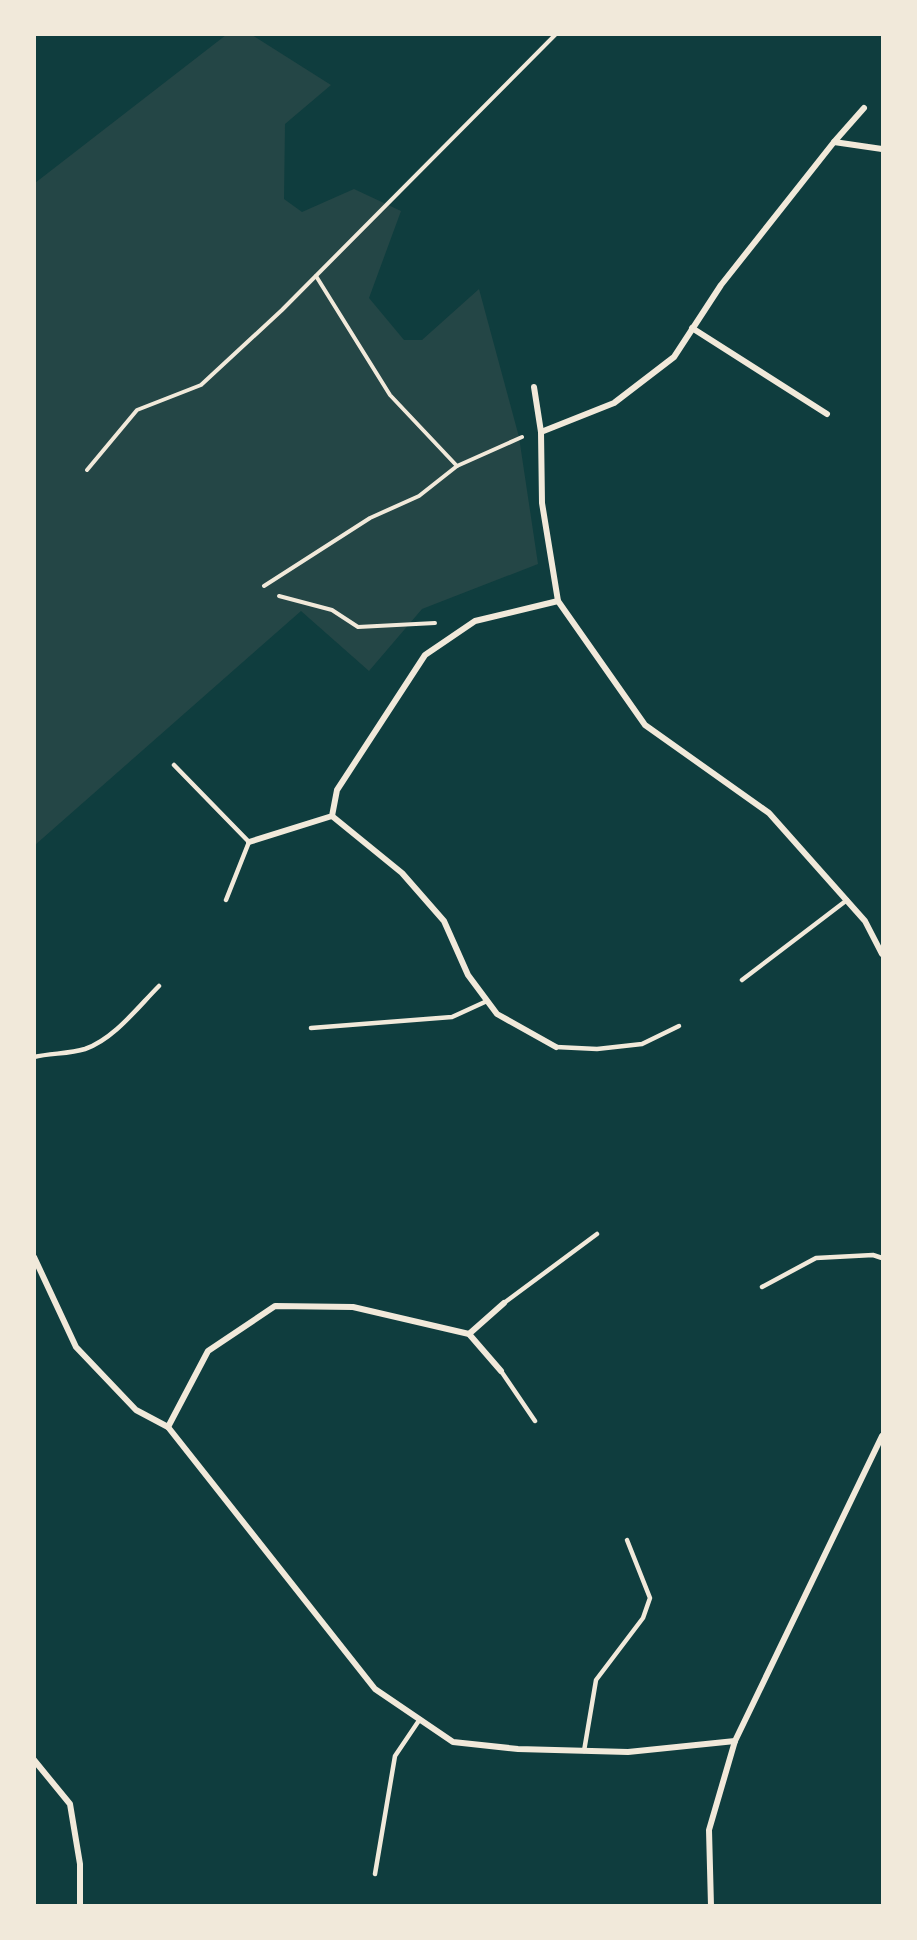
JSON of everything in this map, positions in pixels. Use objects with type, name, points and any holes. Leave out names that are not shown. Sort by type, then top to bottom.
[{"type":"street","points":[[542,432],[614,403],[674,357],[721,285],[834,142],[864,108]]},
{"type":"street","points":[[834,142],[882,149]]},
{"type":"street","points":[[692,328],[827,414]]},
{"type":"street","points":[[534,387],[542,432],[542,503],[558,602],[645,725],[769,813],[865,921],[882,954]]},
{"type":"street","points":[[332,816],[337,790],[424,655],[475,621],[558,602]]},
{"type":"street","points":[[249,842],[332,816]]},
{"type":"street","points":[[332,816],[402,873],[444,921],[468,975],[497,1014],[556,1047]]},
{"type":"street","points":[[34,1257],[76,1347],[136,1410],[168,1427],[375,1689],[453,1742],[518,1749],[628,1752],[735,1741]]},
{"type":"street","points":[[469,1334],[504,1303]]},
{"type":"street","points":[[168,1427],[208,1351],[275,1306],[353,1307],[469,1334],[501,1371]]},
{"type":"street","points":[[711,1905],[709,1830],[735,1741],[882,1436]]},
{"type":"street","points":[[34,1760],[70,1804],[80,1864],[81,1905]]},
{"type":"lane","points":[[174,765],[249,842],[226,900]]},
{"type":"lane","points":[[742,980],[847,900]]},
{"type":"lane","points":[[34,1057],[69,1053],[98,1043],[110,1035],[159,986]]},
{"type":"lane","points":[[311,1028],[452,1017],[487,1001]]},
{"type":"lane","points":[[556,1047],[597,1049],[642,1044],[679,1026]]},
{"type":"lane","points":[[504,1303],[597,1234]]},
{"type":"lane","points":[[762,1287],[816,1258],[873,1255],[882,1258]]},
{"type":"lane","points":[[501,1371],[535,1421]]},
{"type":"lane","points":[[584,1751],[596,1680],[643,1618],[650,1598],[627,1540]]},
{"type":"lane","points":[[375,1874],[395,1756],[420,1719]]},
{"type":"path","points":[[87,470],[137,410],[201,385],[316,276],[556,34]]},
{"type":"path","points":[[316,276],[390,395],[457,466]]},
{"type":"path","points":[[264,586],[370,518],[419,496],[457,466],[519,437]]},
{"type":"path","points":[[279,596],[332,610],[358,627],[475,621]]},
{"type":"shaded area","points":[[226,35],[252,35],[331,85],[285,124],[284,199],[302,212],[354,189],[401,211],[369,298],[404,340],[422,340],[479,289],[519,437],[538,564],[422,609],[369,671],[301,611],[35,845],[35,183]]}]
